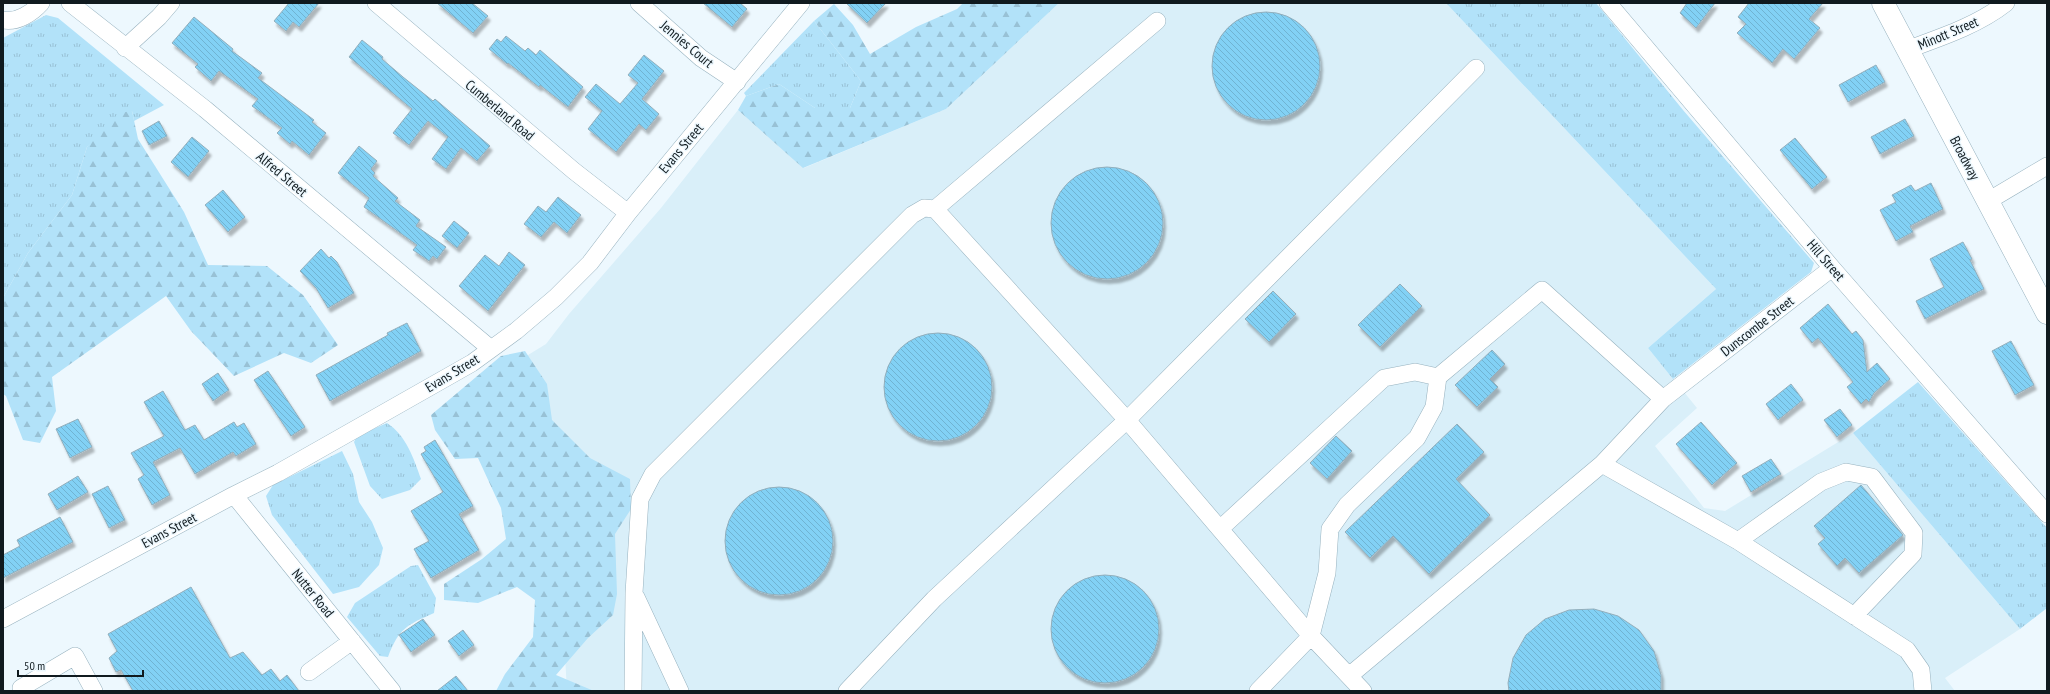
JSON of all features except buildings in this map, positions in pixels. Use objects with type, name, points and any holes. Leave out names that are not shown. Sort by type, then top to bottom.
[{"type":"main road","name":"Broadway","points":[[1883,3],[1909,49],[2047,313]]},
{"type":"street","points":[[3,20],[23,17],[41,3]]},
{"type":"street","name":"Alfred Street","points":[[70,3],[125,48],[205,109],[491,349]]},
{"type":"street","points":[[125,48],[159,18],[171,3]]},
{"type":"street","name":"Cumberland Road","points":[[376,3],[568,166],[628,213]]},
{"type":"street","name":"Jennies Court","points":[[638,3],[701,58],[737,82]]},
{"type":"street","name":"Evans Street","points":[[3,619],[234,495],[278,473],[472,362],[516,331],[556,298],[590,263],[628,213],[801,3]]},
{"type":"street","name":"Hill Street","points":[[1608,3],[1832,268],[2047,514]]},
{"type":"street","name":"Minott Street","points":[[1909,49],[1950,34],[1985,17],[2006,3]]},
{"type":"street","points":[[633,691],[634,593],[640,498],[653,474],[912,215],[924,208],[935,208],[1157,21]]},
{"type":"street","points":[[847,691],[934,599],[1127,420],[1476,68]]},
{"type":"street","points":[[1988,201],[2047,166]]},
{"type":"street","points":[[935,208],[1127,420],[1221,528],[1311,636],[1363,691]]},
{"type":"street","name":"Dunscombe Street","points":[[1349,676],[1602,464],[1663,399],[1832,268]]},
{"type":"street","points":[[1258,691],[1311,636],[1327,573],[1330,529],[1347,505],[1417,438],[1434,407],[1438,377],[1542,290],[1663,399]]},
{"type":"street","points":[[1221,528],[1384,378],[1415,372],[1438,377]]},
{"type":"street","points":[[1602,464],[1738,541],[1907,650],[1921,670],[1923,691]]},
{"type":"street","points":[[1738,541],[1821,482],[1846,472],[1872,477],[1914,533],[1913,554],[1854,616]]},
{"type":"street","name":"Nutter Road","points":[[234,495],[392,691]]},
{"type":"street","points":[[634,593],[680,691]]},
{"type":"street","points":[[309,672],[352,641]]},
{"type":"street","points":[[22,691],[21,688],[75,656],[94,691]]},
{"type":"shaded area","points":[[1059,3],[1446,3],[1716,289],[1648,348],[1697,408],[1655,446],[1704,508],[1725,511],[1853,433],[2020,629],[1945,678],[1955,691],[567,691],[563,621],[482,383],[546,344],[569,314],[661,208],[738,110],[804,168],[946,109]]},
{"type":"green space","points":[[963,3],[1059,3],[946,109],[803,168],[738,110],[746,96],[779,84],[815,108],[850,108],[861,81],[814,21],[834,4],[853,25],[870,54],[916,27],[957,9]]},
{"type":"green space","points":[[1446,3],[1596,3],[1683,110],[1814,263],[1811,272],[1673,379],[1648,348],[1716,289]]},
{"type":"green space","points":[[46,15],[58,18],[164,105],[134,121],[132,111],[87,147],[72,195],[28,253],[3,298],[3,38]]},
{"type":"green space","points":[[814,21],[861,81],[850,108],[815,108],[779,84],[746,96],[744,93]]},
{"type":"green space","points":[[132,111],[138,139],[184,212],[208,265],[267,266],[303,295],[338,345],[311,363],[284,353],[234,376],[191,331],[166,296],[52,377],[56,411],[40,443],[23,440],[6,396],[3,394],[3,298],[28,253],[72,195],[87,147],[119,113]]},
{"type":"green space","points":[[525,351],[547,384],[552,420],[590,458],[630,479],[631,509],[615,534],[617,594],[613,615],[588,638],[556,675],[594,691],[496,691],[505,674],[533,637],[535,600],[517,587],[478,603],[444,600],[444,584],[482,559],[506,539],[501,508],[478,458],[455,459],[435,430],[431,415],[501,356]]},
{"type":"green space","points":[[1918,382],[2047,528],[2047,608],[2020,629],[1853,433]]},
{"type":"green space","points":[[387,423],[394,428],[404,441],[421,479],[410,490],[382,499],[370,486],[354,442],[357,436]]},
{"type":"green space","points":[[342,451],[353,474],[359,502],[372,522],[383,548],[379,565],[359,587],[333,594],[272,515],[266,496],[273,485]]},
{"type":"green space","points":[[418,565],[436,598],[434,613],[410,625],[400,633],[388,657],[380,656],[347,617],[355,603],[411,566]]}]
